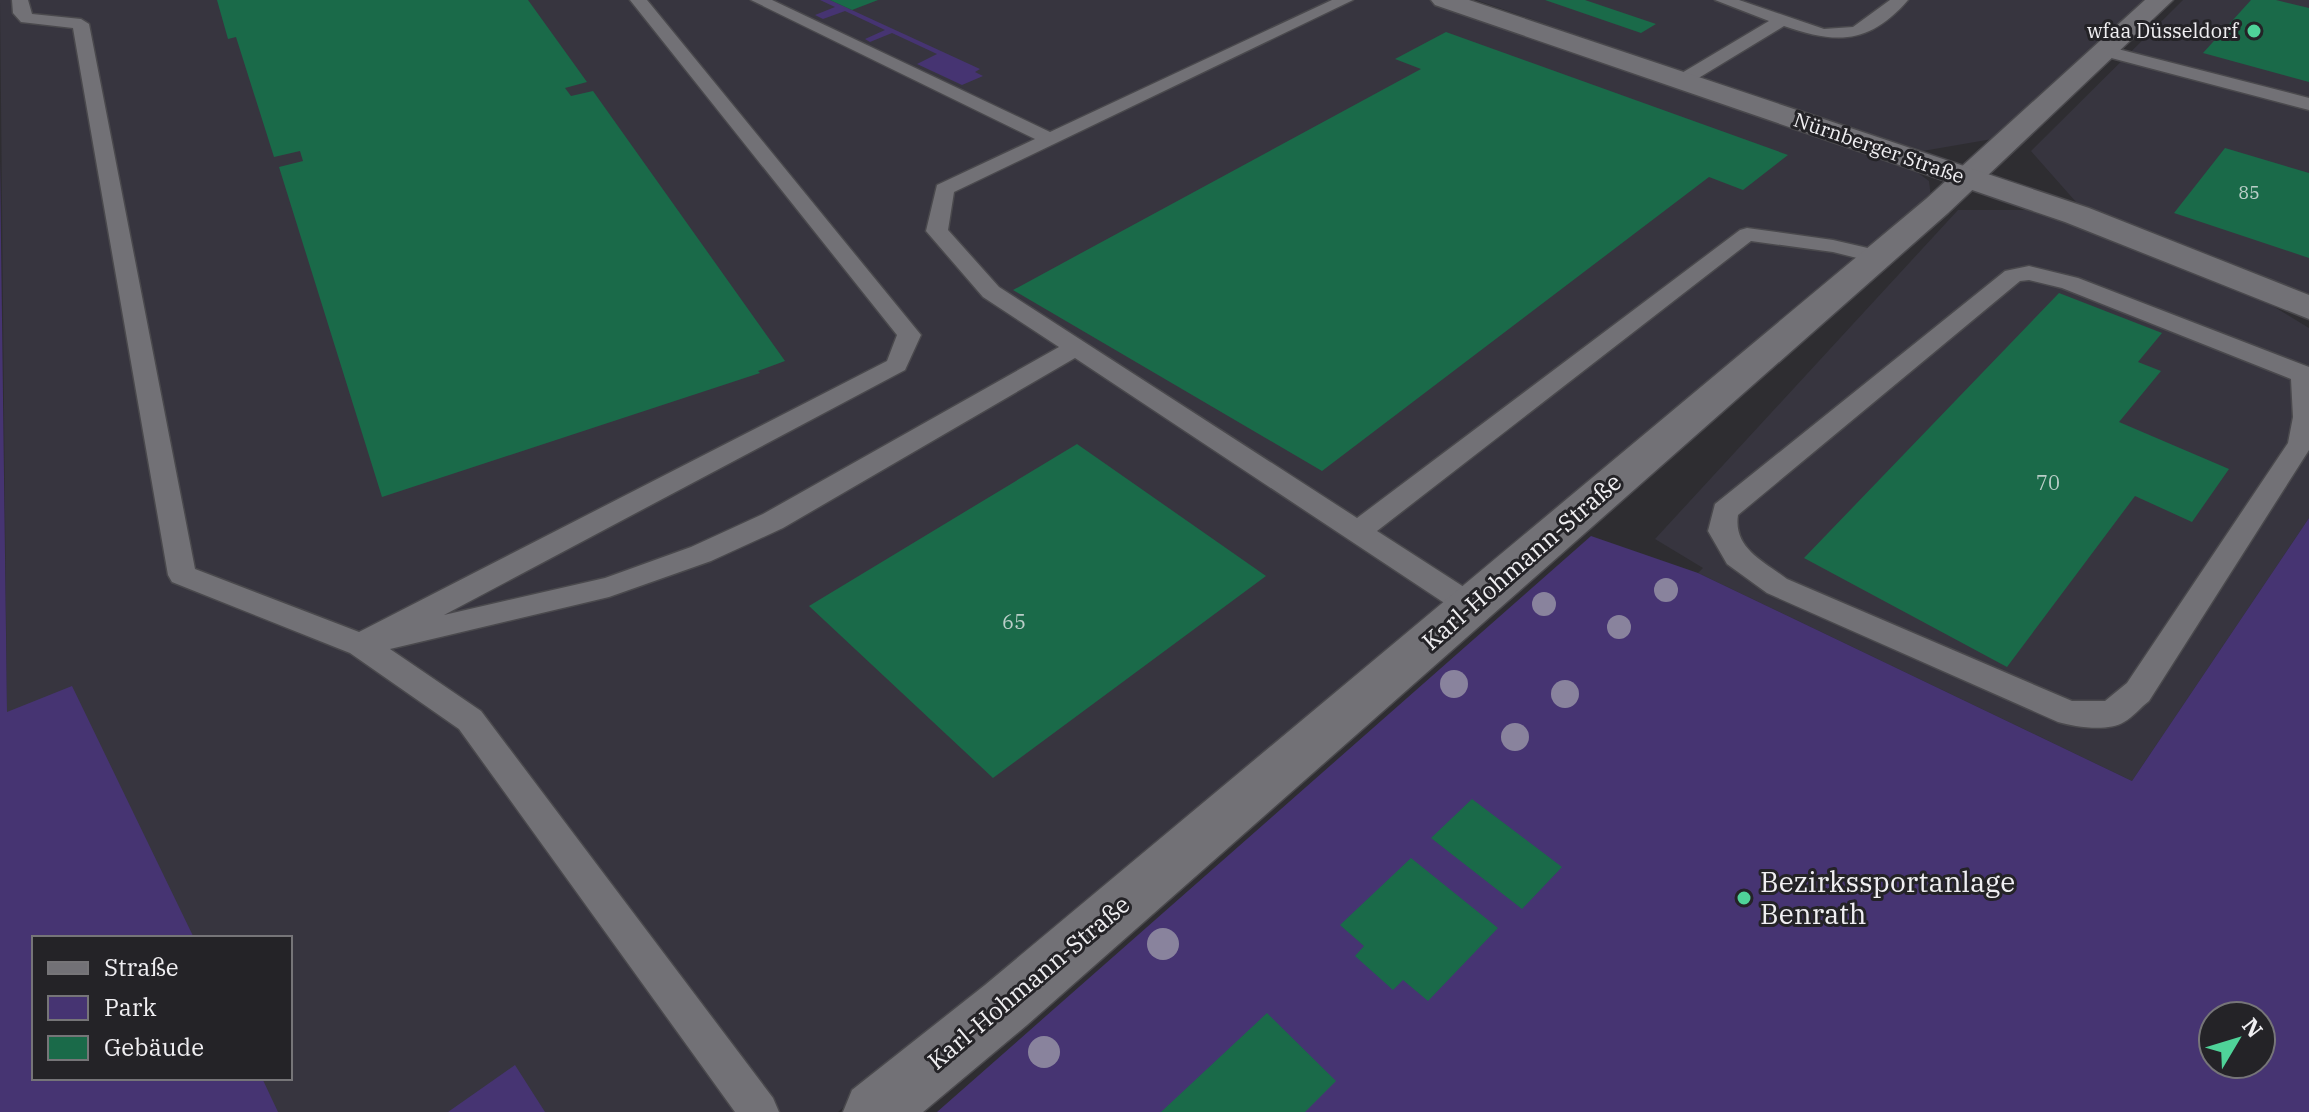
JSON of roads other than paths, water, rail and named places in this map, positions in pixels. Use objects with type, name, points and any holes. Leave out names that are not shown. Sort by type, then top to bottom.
[{"type":"street","name":"Nürnberger Straße","points":[[1444,0],[2125,233],[2309,308]]},
{"type":"street","name":"Karl-Hohmann-Straße","points":[[874,1112],[1006,1005],[1969,179],[2160,0]]},
{"type":"lane","points":[[20,0],[21,13],[27,18],[81,24],[182,575],[361,645],[470,720],[759,1112]]},
{"type":"lane","points":[[361,645],[897,365],[909,335],[638,0]]},
{"type":"lane","points":[[759,0],[1048,138]]},
{"type":"lane","points":[[1345,0],[944,189],[937,231],[991,292],[1471,606]]},
{"type":"lane","points":[[1723,0],[1823,34],[1857,32],[1900,0]]},
{"type":"lane","points":[[1681,81],[1783,20]]},
{"type":"lane","points":[[2106,51],[2309,104]]},
{"type":"lane","points":[[1358,532],[1747,234],[1833,246],[1877,257]]},
{"type":"lane","points":[[2029,273],[2070,283],[2307,375],[2302,380],[2306,417],[2301,443],[2138,692],[2112,714],[2069,713],[1777,586],[1737,557],[1722,531],[1725,511],[2013,276],[2029,273]]},
{"type":"lane","points":[[361,645],[609,587],[701,554],[773,521],[1076,347]]},
{"type":"place","name":"wfaa Düsseldorf","points":[[2254,31]]},
{"type":"place","name":"Bezirkssportanlage Benrath","points":[[1744,898]]}]
